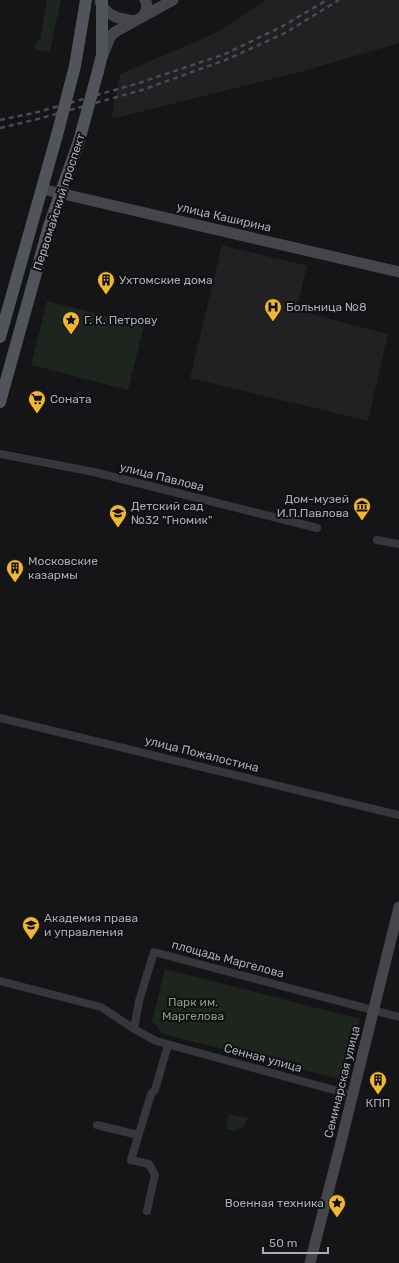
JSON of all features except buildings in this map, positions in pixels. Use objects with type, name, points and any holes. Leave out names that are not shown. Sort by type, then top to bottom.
[{"type":"main road","name":"Первомайский проспект","points":[[0,337],[75,66],[86,0]]},
{"type":"main road","points":[[101,3],[115,17],[122,20],[138,19],[146,12],[146,0]]},
{"type":"main road","points":[[158,0],[172,0]]},
{"type":"main road","points":[[102,55],[110,38],[115,32],[172,0]]},
{"type":"main road","name":"Первомайский проспект","points":[[0,402],[49,226],[62,194],[79,141],[98,71],[102,55],[101,3]]},
{"type":"main road","name":"улица Каширина","points":[[42,189],[399,272]]},
{"type":"main road","name":"Семинарская улица","points":[[310,1263],[399,907]]},
{"type":"street","name":"улица Павлова","points":[[0,454],[94,472],[317,528]]},
{"type":"street","points":[[377,540],[399,544]]},
{"type":"street","name":"улица Пожалостина","points":[[0,718],[399,815]]},
{"type":"street","name":"площадь Маргелова","points":[[134,1030],[139,1001],[154,952],[374,1010]]},
{"type":"street","name":"Сенная улица","points":[[0,981],[100,1006],[134,1030],[156,1041],[352,1095]]},
{"type":"street","points":[[374,1010],[399,1017]]},
{"type":"street","points":[[147,1210],[155,1175],[149,1164],[131,1160],[168,1044]]},
{"type":"street","points":[[97,1125],[138,1135]]},
{"type":"shaded area","points":[[266,0],[399,0],[399,43],[307,70],[111,119],[120,74],[218,32]]},
{"type":"shaded area","name":"Больница №8","points":[[222,245],[307,266],[296,310],[388,334],[368,421],[190,378]]},
{"type":"green space","points":[[47,0],[61,0],[50,51],[36,50],[34,47],[37,41],[40,40]]},
{"type":"green space","points":[[47,301],[144,326],[128,390],[31,365]]},
{"type":"green space","name":"Парк им. Маргелова","points":[[165,969],[360,1019],[343,1080],[163,1034],[152,1021]]},
{"type":"green space","points":[[229,1114],[248,1118],[245,1126],[235,1131],[226,1129]]},
{"type":"railway","points":[[0,120],[38,112],[139,83],[225,54],[281,27],[327,0]]},
{"type":"railway","points":[[0,128],[142,90],[228,59],[285,33],[339,0]]},
{"type":"place","name":"Ухтомские дома","points":[[106,295]]},
{"type":"place","name":"Больница №8","points":[[273,322]]},
{"type":"place","name":"Г. К. Петрову","points":[[71,335]]},
{"type":"place","name":"Соната","points":[[37,414]]},
{"type":"place","name":"Дом-музей И.П.Павлова","points":[[362,521]]},
{"type":"place","name":"Детский сад №32 \"Гномик\"","points":[[118,528]]},
{"type":"place","name":"Московские казармы","points":[[15,583]]},
{"type":"place","name":"Академия права и управления","points":[[31,940]]},
{"type":"place","name":"КПП","points":[[378,1095]]},
{"type":"place","name":"Военная техника","points":[[337,1218]]}]
